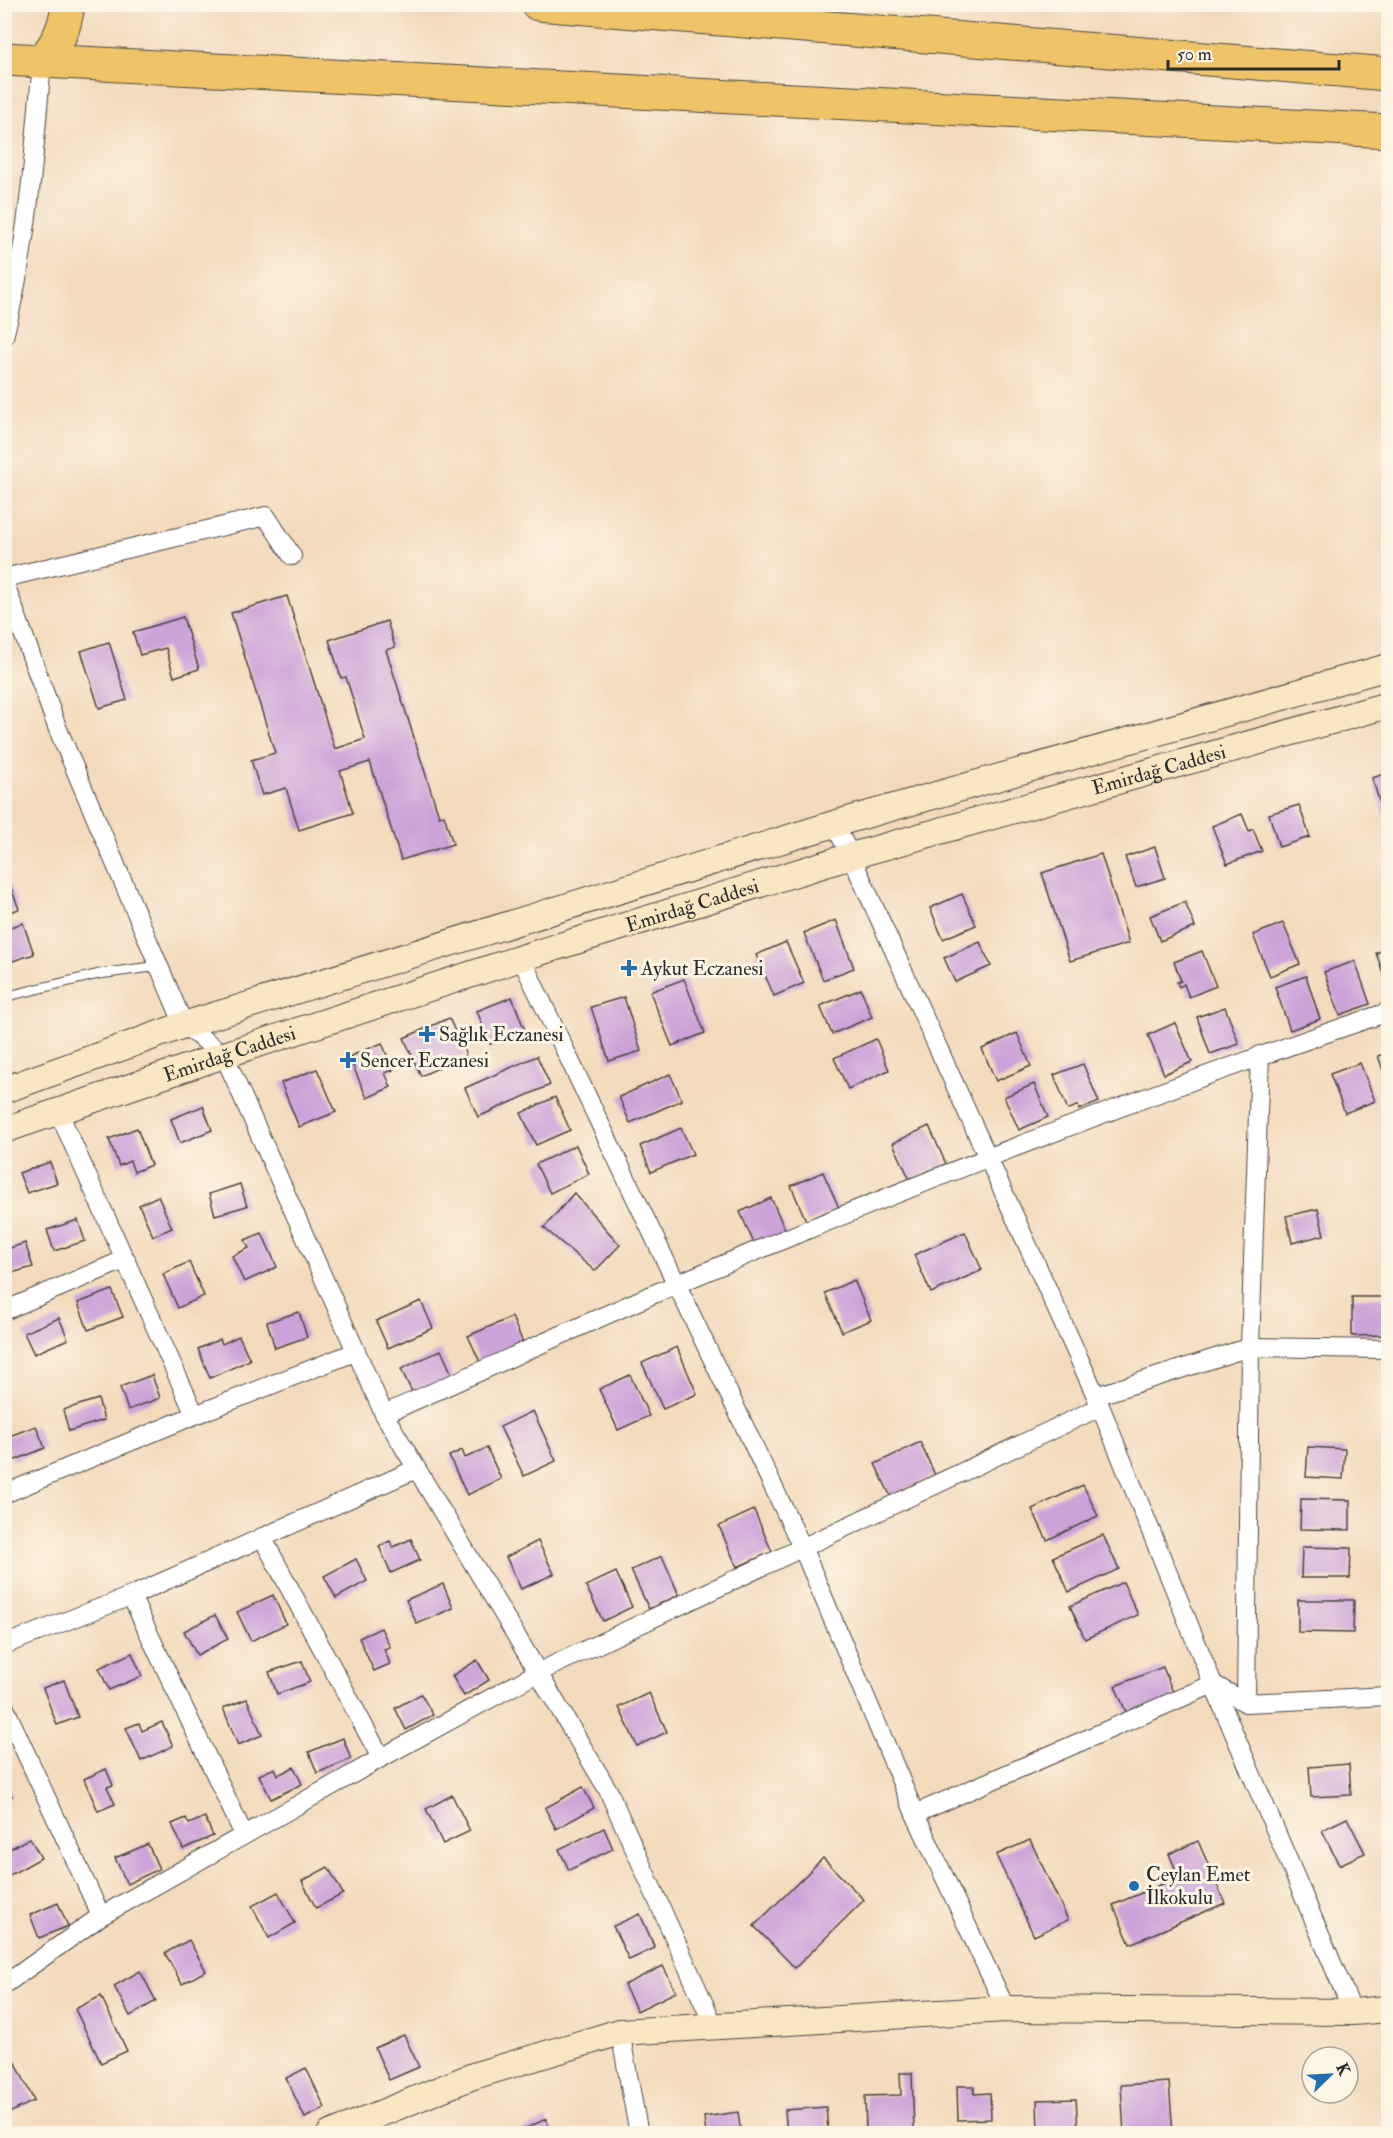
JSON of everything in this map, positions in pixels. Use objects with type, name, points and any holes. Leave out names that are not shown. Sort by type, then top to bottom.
[{"type":"highway","points":[[42,61],[57,44],[66,19],[68,4]]},
{"type":"highway","points":[[538,4],[1389,74]]},
{"type":"highway","points":[[4,59],[1389,131]]},
{"type":"main road","name":"Emirdağ Caddesi","points":[[4,1090],[184,1025],[834,824],[1389,667]]},
{"type":"main road","name":"Emirdağ Caddesi","points":[[4,1130],[521,958],[851,856],[1389,705]]},
{"type":"main road","points":[[330,2133],[473,2076],[620,2032],[1006,2009],[1353,2012],[1389,2009]]},
{"type":"street","points":[[4,337],[16,292],[31,186],[42,61]]},
{"type":"street","points":[[292,556],[266,516],[4,580],[57,727],[184,1025],[224,1055],[384,1414],[608,1790],[714,2026]]},
{"type":"street","points":[[834,824],[851,856],[1098,1402],[1213,1684],[1353,2012]]},
{"type":"street","points":[[521,958],[803,1549],[915,1814],[1006,2009]]},
{"type":"street","points":[[384,1414],[678,1284],[987,1158],[1260,1055],[1389,1012]]},
{"type":"street","points":[[1246,1703],[1250,1347],[1260,1055]]},
{"type":"street","points":[[58,1111],[195,1415]]},
{"type":"street","points":[[4,1311],[126,1259]]},
{"type":"street","points":[[4,1985],[101,1916],[539,1672],[803,1549],[1098,1402],[1250,1347],[1389,1349]]},
{"type":"street","points":[[4,1494],[355,1352]]},
{"type":"street","points":[[4,1645],[131,1596],[416,1469]]},
{"type":"street","points":[[262,1537],[381,1758]]},
{"type":"street","points":[[131,1596],[244,1835]]},
{"type":"street","points":[[1213,1684],[1246,1703],[1389,1696]]},
{"type":"street","points":[[915,1814],[1213,1684]]},
{"type":"street","points":[[4,1706],[101,1916]]},
{"type":"street","points":[[620,2032],[639,2133]]},
{"type":"lane","points":[[4,997],[99,974],[159,966]]},
{"type":"building","points":[[287,596],[335,749],[365,739],[346,677],[341,678],[329,640],[387,621],[395,647],[386,650],[439,816],[444,815],[453,844],[401,860],[370,762],[340,771],[353,813],[299,830],[286,788],[262,795],[251,760],[275,753],[231,613]]},
{"type":"building","points":[[183,617],[199,669],[174,677],[166,648],[140,655],[133,632]]},
{"type":"building","points":[[109,642],[127,700],[99,708],[81,651]]},
{"type":"building","points":[[1388,773],[1388,828],[1372,778]]},
{"type":"building","points":[[1299,805],[1310,837],[1279,847],[1269,814]]},
{"type":"building","points":[[1242,814],[1249,831],[1253,829],[1262,851],[1227,864],[1212,826]]},
{"type":"building","points":[[1155,847],[1165,878],[1136,887],[1125,857]]},
{"type":"building","points":[[1101,854],[1129,943],[1070,961],[1042,873]]},
{"type":"building","points":[[4,870],[19,909],[4,914]]},
{"type":"building","points":[[962,894],[976,925],[943,939],[930,908]]},
{"type":"building","points":[[1185,902],[1195,927],[1160,941],[1150,916]]},
{"type":"building","points":[[836,920],[854,968],[823,980],[804,933]]},
{"type":"building","points":[[23,923],[34,954],[4,964],[4,929]]},
{"type":"building","points":[[1283,923],[1300,964],[1270,976],[1253,935]]},
{"type":"building","points":[[786,942],[804,983],[774,996],[756,955]]},
{"type":"building","points":[[980,942],[991,966],[955,982],[944,958]]},
{"type":"building","points":[[1388,948],[1388,987],[1376,953]]},
{"type":"building","points":[[1202,951],[1216,986],[1189,997],[1184,984],[1179,987],[1177,982],[1181,981],[1174,962]]},
{"type":"building","points":[[1355,961],[1370,1004],[1340,1015],[1324,972]]},
{"type":"building","points":[[1306,976],[1320,1019],[1290,1030],[1275,987]]},
{"type":"building","points":[[684,979],[705,1033],[672,1046],[650,992]]},
{"type":"building","points":[[861,989],[872,1017],[832,1034],[820,1006]]},
{"type":"building","points":[[512,997],[525,1031],[490,1044],[477,1011]]},
{"type":"building","points":[[624,997],[641,1051],[609,1061],[591,1007]]},
{"type":"building","points":[[1225,1007],[1239,1044],[1210,1054],[1197,1017]]},
{"type":"building","points":[[449,1018],[466,1055],[421,1076],[404,1038]]},
{"type":"building","points":[[1175,1023],[1192,1062],[1164,1074],[1148,1035]]},
{"type":"building","points":[[1017,1033],[1031,1066],[996,1081],[982,1049]]},
{"type":"building","points":[[876,1039],[889,1070],[848,1089],[834,1058]]},
{"type":"building","points":[[382,1043],[393,1070],[385,1073],[391,1087],[367,1098],[349,1057]]},
{"type":"building","points":[[1388,1052],[1388,1084],[1378,1056]]},
{"type":"building","points":[[537,1056],[550,1085],[478,1117],[465,1088]]},
{"type":"building","points":[[1360,1063],[1375,1101],[1345,1113],[1330,1074]]},
{"type":"building","points":[[1083,1064],[1099,1102],[1079,1110],[1078,1105],[1068,1110],[1054,1075]]},
{"type":"building","points":[[317,1069],[336,1112],[299,1127],[281,1083]]},
{"type":"building","points":[[670,1074],[682,1100],[630,1123],[619,1097]]},
{"type":"building","points":[[1034,1084],[1048,1117],[1019,1130],[1004,1097]]},
{"type":"building","points":[[555,1097],[570,1130],[536,1145],[521,1113]]},
{"type":"building","points":[[203,1106],[212,1130],[180,1143],[171,1119]]},
{"type":"building","points":[[929,1126],[946,1164],[910,1180],[893,1143]]},
{"type":"building","points":[[137,1128],[151,1165],[134,1172],[130,1161],[119,1166],[109,1139]]},
{"type":"building","points":[[681,1128],[693,1154],[651,1172],[640,1146]]},
{"type":"building","points":[[576,1145],[589,1174],[550,1193],[536,1164]]},
{"type":"building","points":[[50,1162],[57,1183],[27,1193],[19,1173]]},
{"type":"building","points":[[823,1172],[839,1208],[807,1223],[791,1186]]},
{"type":"building","points":[[240,1184],[247,1206],[215,1215],[209,1194]]},
{"type":"building","points":[[574,1193],[620,1245],[595,1271],[544,1228]]},
{"type":"building","points":[[158,1196],[172,1228],[153,1236],[139,1205]]},
{"type":"building","points":[[771,1198],[788,1236],[757,1250],[740,1212]]},
{"type":"building","points":[[1318,1209],[1324,1235],[1292,1243],[1286,1216]]},
{"type":"building","points":[[78,1220],[85,1241],[54,1251],[47,1230]]},
{"type":"building","points":[[965,1232],[982,1270],[931,1293],[914,1255]]},
{"type":"building","points":[[262,1233],[277,1267],[244,1282],[232,1256],[249,1248],[245,1240]]},
{"type":"building","points":[[25,1243],[33,1267],[4,1275],[4,1250]]},
{"type":"building","points":[[189,1262],[204,1296],[178,1308],[163,1274]]},
{"type":"building","points":[[854,1280],[871,1320],[842,1332],[825,1293]]},
{"type":"building","points":[[112,1290],[123,1317],[88,1330],[78,1303]]},
{"type":"building","points":[[1352,1297],[1386,1297],[1386,1335],[1352,1336]]},
{"type":"building","points":[[421,1301],[433,1328],[388,1348],[376,1321]]},
{"type":"building","points":[[299,1312],[307,1337],[275,1348],[267,1322]]},
{"type":"building","points":[[512,1317],[524,1345],[481,1364],[468,1336]]},
{"type":"building","points":[[59,1318],[68,1339],[34,1354],[24,1333]]},
{"type":"building","points":[[239,1336],[250,1360],[210,1378],[198,1349],[220,1339],[222,1344]]},
{"type":"building","points":[[677,1347],[697,1394],[663,1409],[642,1363]]},
{"type":"building","points":[[441,1350],[454,1379],[415,1398],[401,1369]]},
{"type":"building","points":[[152,1375],[160,1398],[128,1410],[120,1387]]},
{"type":"building","points":[[630,1375],[649,1416],[618,1430],[599,1389]]},
{"type":"building","points":[[98,1399],[104,1420],[69,1431],[63,1410]]},
{"type":"building","points":[[533,1411],[556,1461],[524,1476],[500,1427]]},
{"type":"building","points":[[36,1426],[45,1448],[13,1461],[4,1438]]},
{"type":"building","points":[[920,1442],[935,1475],[891,1497],[875,1464]]},
{"type":"building","points":[[1308,1447],[1345,1449],[1343,1479],[1306,1477]]},
{"type":"building","points":[[487,1448],[501,1479],[467,1495],[449,1456],[462,1450],[465,1458]]},
{"type":"building","points":[[1083,1485],[1098,1516],[1047,1540],[1032,1509]]},
{"type":"building","points":[[1301,1499],[1350,1500],[1350,1530],[1300,1529]]},
{"type":"building","points":[[754,1510],[772,1552],[737,1567],[719,1526]]},
{"type":"building","points":[[1103,1535],[1119,1569],[1069,1592],[1053,1557]]},
{"type":"building","points":[[411,1539],[420,1560],[391,1573],[379,1546],[390,1541],[393,1547]]},
{"type":"building","points":[[538,1541],[554,1574],[521,1589],[506,1557]]},
{"type":"building","points":[[1302,1547],[1351,1548],[1350,1578],[1301,1578]]},
{"type":"building","points":[[662,1556],[679,1595],[649,1609],[631,1570]]},
{"type":"building","points":[[356,1559],[367,1581],[336,1598],[324,1576]]},
{"type":"building","points":[[616,1572],[632,1607],[603,1621],[586,1586]]},
{"type":"building","points":[[1123,1582],[1138,1615],[1085,1639],[1070,1606]]},
{"type":"building","points":[[443,1584],[453,1608],[417,1624],[406,1600]]},
{"type":"building","points":[[273,1595],[286,1624],[251,1641],[237,1612]]},
{"type":"building","points":[[1298,1600],[1354,1600],[1353,1633],[1298,1632]]},
{"type":"building","points":[[215,1615],[228,1639],[197,1655],[184,1631]]},
{"type":"building","points":[[381,1628],[390,1647],[384,1649],[390,1664],[374,1671],[359,1638]]},
{"type":"building","points":[[132,1653],[142,1676],[109,1690],[99,1668]]},
{"type":"building","points":[[477,1660],[489,1680],[464,1696],[452,1676]]},
{"type":"building","points":[[302,1661],[310,1682],[277,1694],[269,1672]]},
{"type":"building","points":[[1163,1667],[1176,1700],[1129,1719],[1115,1686]]},
{"type":"building","points":[[64,1680],[78,1717],[57,1725],[43,1688]]},
{"type":"building","points":[[649,1693],[667,1732],[637,1746],[619,1707]]},
{"type":"building","points":[[421,1694],[433,1715],[406,1730],[395,1708]]},
{"type":"building","points":[[247,1699],[262,1735],[238,1745],[223,1708]]},
{"type":"building","points":[[162,1722],[173,1746],[141,1761],[126,1728],[139,1723],[142,1731]]},
{"type":"building","points":[[343,1738],[351,1759],[317,1773],[309,1752]]},
{"type":"building","points":[[1388,1758],[1388,1779],[1387,1779],[1384,1759]]},
{"type":"building","points":[[1349,1764],[1351,1795],[1311,1797],[1309,1767]]},
{"type":"building","points":[[294,1767],[302,1784],[271,1799],[259,1775],[275,1768],[278,1775]]},
{"type":"building","points":[[106,1769],[113,1785],[107,1787],[115,1804],[98,1811],[84,1779]]},
{"type":"building","points":[[4,1784],[12,1796],[4,1801]]},
{"type":"building","points":[[583,1787],[594,1808],[556,1829],[545,1808]]},
{"type":"building","points":[[452,1795],[470,1831],[443,1844],[426,1809]]},
{"type":"building","points":[[205,1817],[213,1836],[183,1849],[172,1824],[186,1818],[189,1824]]},
{"type":"building","points":[[1347,1818],[1365,1853],[1339,1865],[1322,1830]]},
{"type":"building","points":[[604,1828],[613,1849],[569,1870],[559,1849]]},
{"type":"building","points":[[30,1838],[41,1858],[10,1875],[4,1866],[4,1852]]},
{"type":"building","points":[[1030,1840],[1068,1920],[1034,1936],[996,1855]]},
{"type":"building","points":[[1198,1841],[1225,1903],[1130,1944],[1113,1905],[1179,1877],[1169,1854]]},
{"type":"building","points":[[148,1844],[159,1869],[127,1884],[115,1858]]},
{"type":"building","points":[[823,1858],[864,1900],[795,1968],[754,1926]]},
{"type":"building","points":[[328,1867],[343,1894],[316,1908],[302,1881]]},
{"type":"building","points":[[278,1892],[295,1923],[269,1938],[252,1906]]},
{"type":"building","points":[[58,1903],[68,1926],[39,1938],[30,1915]]},
{"type":"building","points":[[640,1914],[655,1948],[629,1960],[613,1926]]},
{"type":"building","points":[[189,1940],[206,1971],[182,1984],[165,1953]]},
{"type":"building","points":[[663,1966],[676,1992],[637,2011],[624,1985]]},
{"type":"building","points":[[140,1971],[156,2001],[130,2016],[114,1986]]},
{"type":"building","points":[[101,1996],[127,2051],[101,2063],[75,2009]]},
{"type":"building","points":[[404,2035],[419,2067],[389,2080],[375,2048]]},
{"type":"building","points":[[15,2061],[34,2101],[7,2114],[4,2108],[4,2066]]},
{"type":"building","points":[[306,2068],[325,2108],[305,2118],[286,2078]]},
{"type":"building","points":[[900,2073],[912,2073],[914,2130],[866,2131],[865,2096],[901,2095]]},
{"type":"building","points":[[1169,2082],[1173,2134],[1124,2134],[1121,2085]]},
{"type":"building","points":[[957,2086],[974,2086],[974,2094],[990,2093],[991,2119],[958,2120]]},
{"type":"building","points":[[1076,2099],[1078,2130],[1038,2132],[1037,2100]]},
{"type":"building","points":[[826,2107],[828,2131],[787,2134],[785,2110]]},
{"type":"building","points":[[738,2112],[741,2134],[706,2134],[704,2117]]},
{"type":"building","points":[[546,2119],[552,2134],[513,2134]]},
{"type":"place","name":"Aykut Eczanesi","points":[[629,968]]},
{"type":"place","name":"Sağlık Eczanesi","points":[[427,1034]]},
{"type":"place","name":"Sencer Eczanesi","points":[[348,1060]]},
{"type":"place","name":"Ceylan Emet İlkokulu","points":[[1134,1886]]}]
